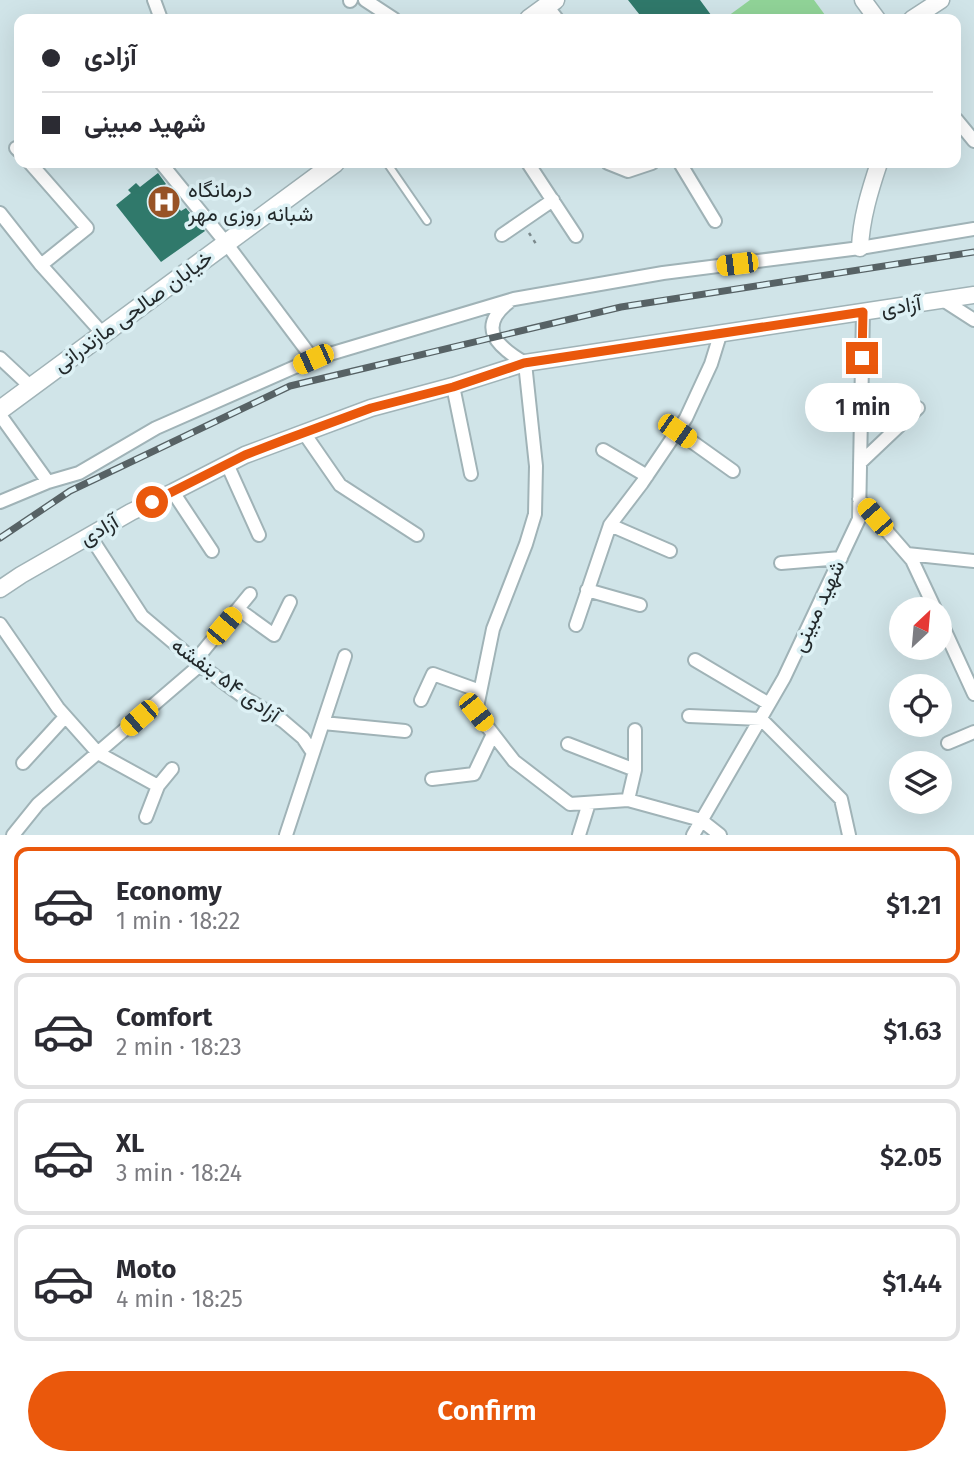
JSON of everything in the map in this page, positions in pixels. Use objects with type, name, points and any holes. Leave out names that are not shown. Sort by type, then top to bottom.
[{"type":"main road","points":[[920,14],[941,0]]},
{"type":"main road","name":"خیابان صالحی مازندرانی","points":[[0,412],[327,168]]},
{"type":"main road","points":[[860,248],[861,233],[877,168]]},
{"type":"main road","name":"آزادی","points":[[0,589],[131,512],[245,455],[371,408],[453,387],[524,363],[974,295]]},
{"type":"street","points":[[365,0],[386,14]]},
{"type":"street","points":[[961,124],[974,141]]},
{"type":"street","points":[[34,168],[86,228],[41,265]]},
{"type":"street","points":[[165,168],[226,243],[313,359]]},
{"type":"street","points":[[531,168],[576,236]]},
{"type":"street","points":[[620,168],[628,171],[637,168]]},
{"type":"street","points":[[683,168],[715,222]]},
{"type":"street","points":[[502,234],[553,200]]},
{"type":"street","points":[[0,213],[41,265],[103,334]]},
{"type":"street","points":[[0,502],[48,482],[79,473],[156,428],[313,359],[514,299],[663,274],[860,248],[974,229]]},
{"type":"street","points":[[514,299],[499,310],[494,322],[494,338],[506,352],[524,363],[536,466],[534,513],[526,544],[493,629],[476,712],[513,761],[570,804],[628,800],[701,820],[720,835]]},
{"type":"street","points":[[943,300],[974,320]]},
{"type":"street","name":"شهید مبینی","points":[[693,835],[784,678],[859,519],[863,312]]},
{"type":"street","points":[[576,625],[610,524],[647,476],[686,418],[711,364],[720,335]]},
{"type":"street","points":[[0,358],[31,387]]},
{"type":"street","points":[[453,387],[471,474]]},
{"type":"street","points":[[860,463],[918,408]]},
{"type":"street","points":[[0,412],[48,482]]},
{"type":"street","points":[[677,431],[733,471]]},
{"type":"street","points":[[304,433],[340,485],[417,535]]},
{"type":"street","points":[[603,450],[647,476]]},
{"type":"street","points":[[227,464],[259,535]]},
{"type":"street","points":[[173,492],[212,551]]},
{"type":"street","points":[[859,499],[912,560],[929,597]]},
{"type":"street","points":[[610,524],[670,551]]},
{"type":"street","name":"آزادی ۵۴ بنفشه","points":[[90,536],[142,615],[197,663],[245,698],[283,721],[303,738],[313,754]]},
{"type":"street","points":[[907,554],[974,561]]},
{"type":"street","points":[[781,563],[841,558]]},
{"type":"street","points":[[587,590],[640,605]]},
{"type":"street","points":[[17,834],[38,804],[197,663],[250,594]]},
{"type":"street","points":[[238,609],[274,635],[290,602]]},
{"type":"street","points":[[0,624],[65,717],[98,753],[158,786]]},
{"type":"street","points":[[952,646],[974,694]]},
{"type":"street","points":[[286,835],[345,656]]},
{"type":"street","points":[[695,660],[769,704]]},
{"type":"street","points":[[421,700],[433,674],[480,691]]},
{"type":"street","points":[[689,716],[761,719],[841,799],[849,835]]},
{"type":"street","points":[[23,763],[65,717]]},
{"type":"street","points":[[323,723],[405,731]]},
{"type":"street","points":[[628,800],[635,770],[635,730]]},
{"type":"street","points":[[948,743],[974,732]]},
{"type":"street","points":[[432,779],[474,774],[493,734]]},
{"type":"street","points":[[568,744],[635,770]]},
{"type":"street","points":[[146,817],[158,786],[172,769]]},
{"type":"street","points":[[579,835],[589,803]]},
{"type":"lane","points":[[390,168],[427,221]]},
{"type":"path","points":[[522,221],[538,247]]},
{"type":"green space","points":[[750,0],[814,0],[824,14],[731,14]]},
{"type":"building","points":[[628,0],[700,0],[710,14],[639,14]]},
{"type":"building","points":[[158,173],[166,184],[162,187],[181,211],[186,208],[205,231],[161,262],[116,205],[131,193],[128,190],[136,183],[140,187]]},
{"type":"railway","points":[[0,538],[70,491],[290,386],[621,307],[974,252]]},
{"type":"place","name":"درمانگاه شبانه روزی مهر","points":[[164,202]]},
{"type":"route","points":[[152,502],[245,455],[284,440],[371,408],[453,387],[524,363],[863,312],[862,358]]}]
